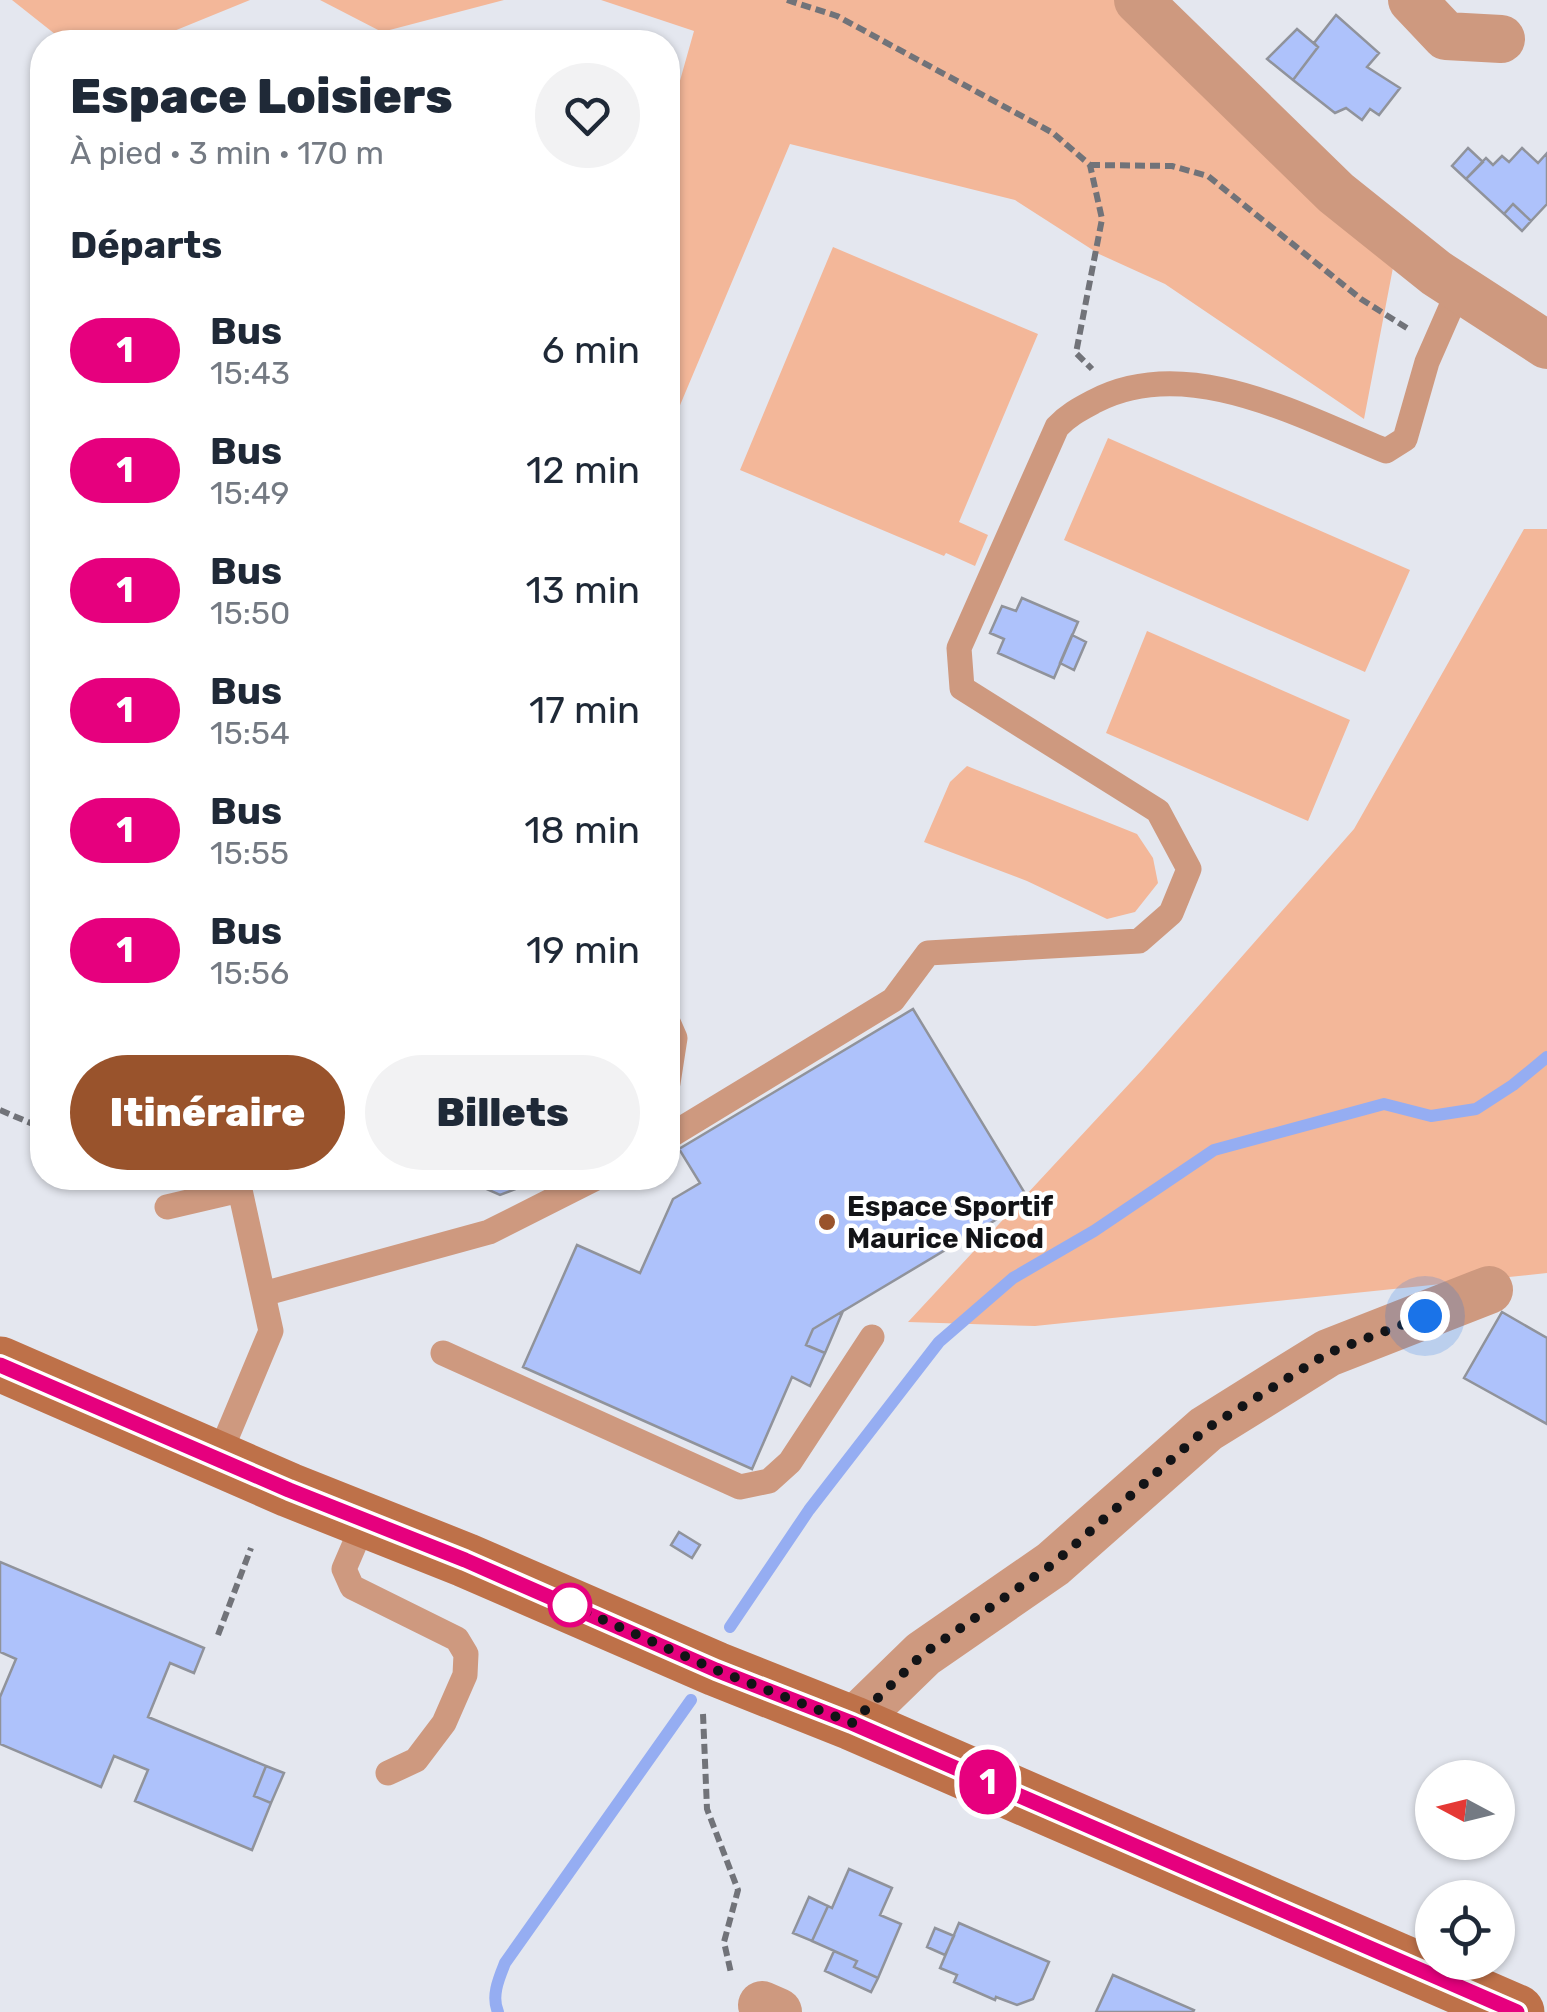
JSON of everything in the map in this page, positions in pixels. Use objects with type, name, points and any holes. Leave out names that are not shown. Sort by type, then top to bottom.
[{"type":"main road","points":[[0,1364],[216,1460],[512,1579],[716,1670],[852,1723],[1518,2012]]},
{"type":"street","points":[[1138,0],[1336,193],[1459,289],[1547,344]]},
{"type":"street","points":[[1412,0],[1446,36],[1501,39]]},
{"type":"street","points":[[852,1723],[923,1654],[1053,1564],[1206,1429],[1328,1353],[1490,1290]]},
{"type":"lane","points":[[680,1130],[892,1000],[928,953],[1139,941],[1171,914],[1189,869],[1158,810],[962,688],[959,648],[1057,427],[1067,416],[1114,391],[1162,384],[1199,386],[1280,408],[1386,451],[1405,439],[1434,345],[1459,289]]},
{"type":"lane","points":[[167,1207],[189,1190]]},
{"type":"lane","points":[[216,1460],[270,1331],[240,1190]]},
{"type":"lane","points":[[263,1294],[490,1232],[572,1190]]},
{"type":"lane","points":[[443,1354],[740,1488],[769,1480],[790,1462],[872,1336]]},
{"type":"lane","points":[[365,1520],[344,1569],[352,1587],[456,1639],[466,1654],[465,1675],[444,1723],[416,1760],[388,1773]]},
{"type":"path","points":[[786,0],[837,16],[1053,133],[1090,166],[1102,219],[1076,353],[1114,391]]},
{"type":"path","points":[[1090,166],[1172,166],[1208,176],[1362,299],[1434,345]]},
{"type":"path","points":[[0,1110],[30,1123]]},
{"type":"path","points":[[218,1635],[252,1548]]},
{"type":"path","points":[[716,1670],[702,1714],[707,1809],[738,1890],[724,1942],[732,1975],[770,2009]]},
{"type":"shaded area","points":[[12,0],[250,0],[176,30],[50,30]]},
{"type":"shaded area","points":[[320,0],[504,0],[390,30],[378,30]]},
{"type":"shaded area","points":[[601,0],[1129,0],[1396,252],[1364,419],[1165,284],[1099,254],[1015,200],[790,144],[680,405],[680,81],[694,31]]},
{"type":"shaded area","points":[[833,247],[1038,334],[959,522],[988,535],[975,566],[740,470]]},
{"type":"shaded area","points":[[1108,438],[1410,570],[1365,672],[1064,540]]},
{"type":"shaded area","points":[[1524,529],[1547,529],[1547,1273],[1035,1326],[908,1322],[1143,1069],[1354,829]]},
{"type":"shaded area","points":[[1147,631],[1350,720],[1308,821],[1106,733]]},
{"type":"shaded area","points":[[967,766],[1137,834],[1153,858],[1158,883],[1135,912],[1107,919],[1027,881],[924,842],[950,782]]},
{"type":"building","points":[[1336,15],[1379,53],[1367,67],[1400,88],[1379,115],[1370,109],[1362,120],[1346,108],[1335,113],[1293,80]]},
{"type":"building","points":[[1297,29],[1318,47],[1293,80],[1267,59]]},
{"type":"building","points":[[1468,148],[1483,162],[1466,179],[1452,166]]},
{"type":"building","points":[[1522,148],[1538,163],[1547,153],[1547,204],[1531,221],[1513,204],[1504,214],[1466,179],[1486,158],[1493,165],[1502,156],[1509,162]]},
{"type":"building","points":[[1513,204],[1531,221],[1522,231],[1504,214]]},
{"type":"building","points":[[1022,598],[1078,622],[1054,678],[998,653],[1004,639],[990,633],[1002,606],[1016,611]]},
{"type":"building","points":[[1072,635],[1086,642],[1074,670],[1060,663]]},
{"type":"building","name":"Espace Sportif Maurice Nicod","points":[[913,1009],[1029,1200],[813,1329],[806,1345],[825,1353],[810,1386],[792,1377],[752,1469],[523,1367],[577,1245],[640,1273],[673,1199],[700,1183],[680,1148]]},
{"type":"building","points":[[843,1311],[825,1353],[806,1345],[813,1329]]},
{"type":"building","points":[[1502,1312],[1547,1338],[1547,1424],[1464,1378]]},
{"type":"building","points":[[679,1532],[700,1545],[692,1558],[671,1545]]},
{"type":"building","points":[[0,1562],[204,1648],[194,1673],[170,1663],[148,1717],[266,1766],[254,1796],[271,1803],[252,1850],[135,1801],[148,1770],[114,1756],[101,1787],[0,1744],[0,1697],[16,1659],[0,1652]]},
{"type":"building","points":[[266,1766],[284,1773],[271,1803],[254,1796]]},
{"type":"building","points":[[849,1869],[892,1888],[880,1915],[901,1924],[878,1978],[854,1967],[857,1961],[812,1941]]},
{"type":"building","points":[[809,1897],[828,1906],[812,1941],[793,1933]]},
{"type":"building","points":[[959,1923],[1049,1962],[1033,1999],[1017,2005],[996,1997],[995,2000],[954,1982],[957,1975],[940,1968]]},
{"type":"building","points":[[935,1928],[954,1936],[945,1955],[927,1947]]},
{"type":"building","points":[[834,1951],[857,1961],[854,1967],[878,1978],[871,1992],[825,1971]]},
{"type":"building","points":[[1113,1975],[1194,2010],[1096,2012]]},
{"type":"waterway","points":[[730,1627],[809,1510],[939,1342],[1013,1278],[1094,1231],[1214,1150],[1384,1104],[1431,1116],[1476,1109],[1547,1057]]},
{"type":"waterway","points":[[498,2012],[496,1993],[505,1963],[691,1700]]},
{"type":"bus line","name":"1","points":[[0,1365],[289,1490],[512,1579],[716,1670],[852,1723],[1517,2012]]},
{"type":"place","name":"Espace Sportif Maurice Nicod","points":[[827,1222]]},
{"type":"route","points":[[570,1605],[716,1670],[852,1723],[923,1654],[1053,1564],[1206,1429],[1328,1353],[1425,1316]]}]
